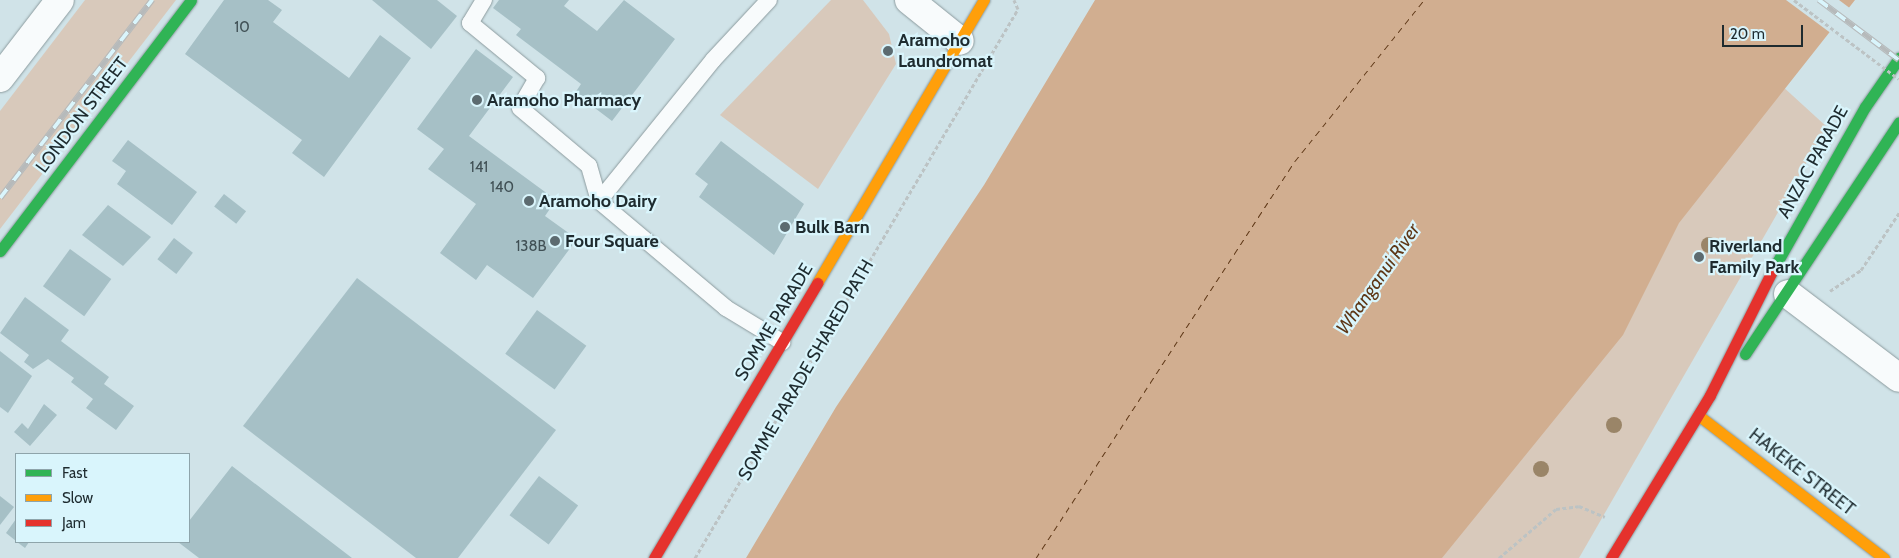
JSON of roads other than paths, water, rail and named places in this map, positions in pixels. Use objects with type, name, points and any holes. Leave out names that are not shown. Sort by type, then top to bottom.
[{"type":"main road","name":"LONDON STREET","points":[[0,251],[191,0]]},
{"type":"main road","name":"SOMME PARADE","points":[[654,558],[984,0]]},
{"type":"main road","name":"ANZAC PARADE","points":[[1611,558],[1710,395],[1768,278],[1864,107],[1899,58]]},
{"type":"main road","name":"ANZAC PARADE","points":[[1710,395],[1788,294],[1899,122]]},
{"type":"main road","name":"HAKEKE STREET","points":[[1698,415],[1884,558]]},
{"type":"street","points":[[0,78],[60,0]]},
{"type":"street","points":[[909,0],[960,40]]},
{"type":"street","points":[[1788,294],[1899,378]]},
{"type":"lane","points":[[484,0],[470,23],[536,78],[520,108],[589,166],[599,201],[726,308],[782,342]]},
{"type":"lane","points":[[599,201],[713,60],[769,0]]},
{"type":"water","name":"Whanganui River","points":[[1095,0],[1855,0],[1679,223],[1623,335],[1442,558],[746,558],[836,407],[984,185]]},
{"type":"railway","points":[[0,198],[152,0]]},
{"type":"railway","points":[[1819,0],[1899,60]]},
{"type":"place","name":"Aramoho Laundromat","points":[[888,51]]},
{"type":"place","name":"Aramoho Pharmacy","points":[[477,100]]},
{"type":"place","name":"Aramoho Dairy","points":[[529,201]]},
{"type":"place","name":"Bulk Barn","points":[[785,227]]},
{"type":"place","name":"Four Square","points":[[555,241]]},
{"type":"place","name":"Riverland Family Park","points":[[1699,257]]}]
